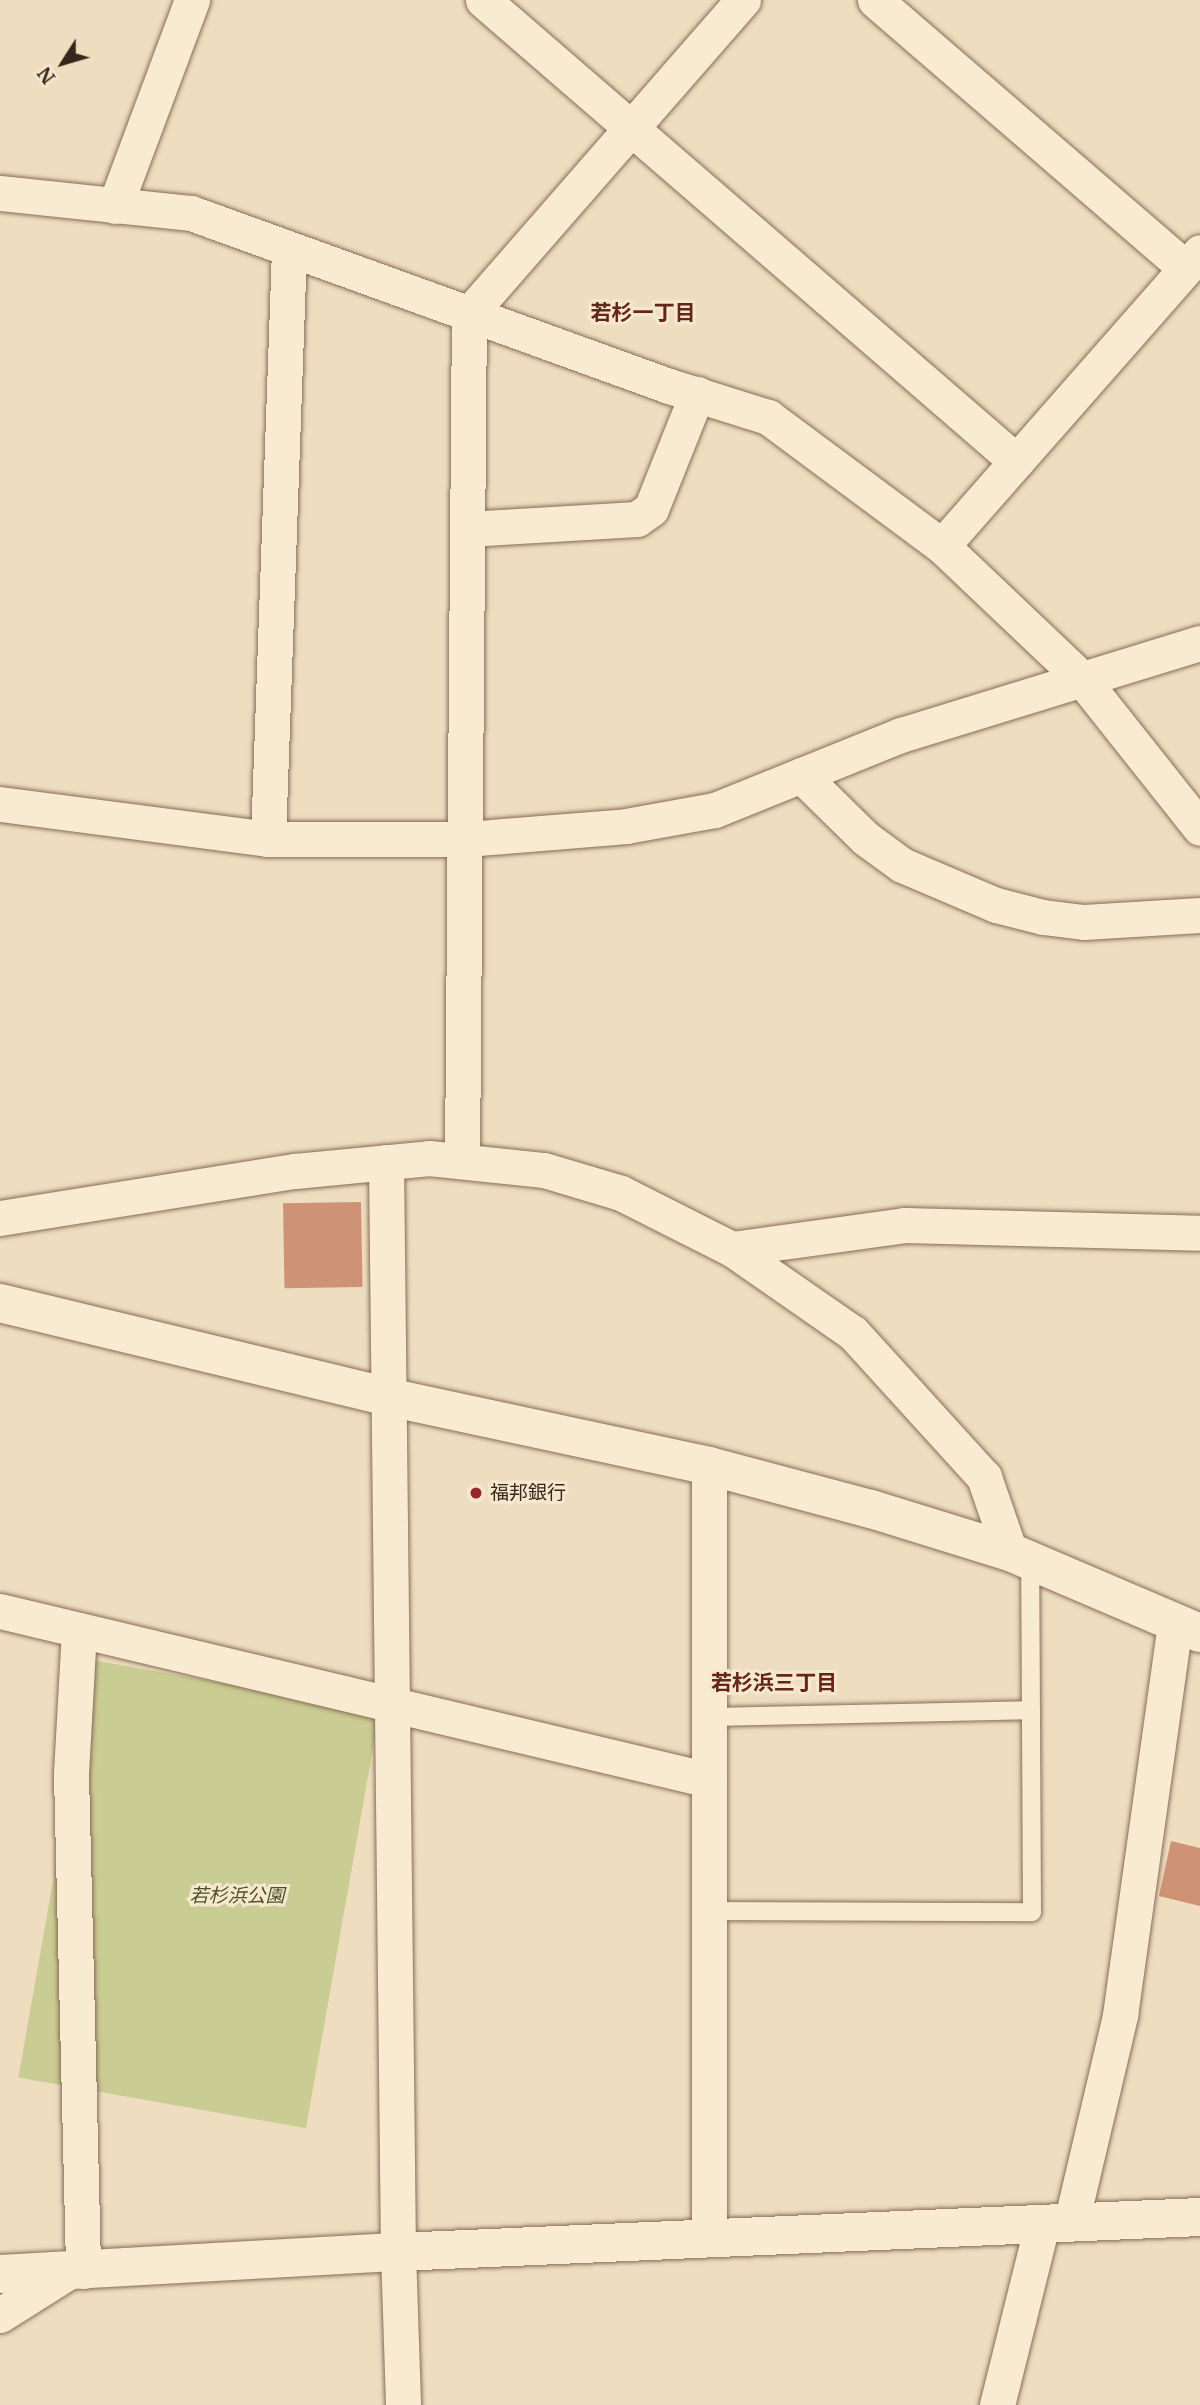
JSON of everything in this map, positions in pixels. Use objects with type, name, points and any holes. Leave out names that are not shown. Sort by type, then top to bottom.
[{"type":"street","points":[[115,206],[192,0]]},
{"type":"street","points":[[483,0],[1016,461]]},
{"type":"street","points":[[462,1161],[469,314],[744,0]]},
{"type":"street","points":[[874,0],[1193,260],[942,546]]},
{"type":"street","points":[[0,193],[191,213],[469,314],[697,394],[768,416],[942,546],[1082,679],[1200,828]]},
{"type":"street","points":[[268,839],[289,249]]},
{"type":"street","points":[[467,528],[637,519],[651,509],[697,394]]},
{"type":"street","points":[[0,804],[268,839],[466,839],[626,826],[715,810],[901,735],[1200,643]]},
{"type":"street","points":[[801,775],[865,838],[902,865],[996,905],[1043,917],[1084,922],[1200,915]]},
{"type":"street","points":[[0,1218],[295,1171],[429,1158],[544,1170],[621,1193],[732,1249],[853,1333],[984,1477],[1020,1557]]},
{"type":"street","points":[[387,1162],[398,2252],[404,2405]]},
{"type":"street","points":[[732,1249],[904,1225],[1200,1233]]},
{"type":"street","points":[[0,1303],[388,1397],[709,1466],[871,1509],[1020,1557],[1187,1628],[1120,2015],[997,2405]]},
{"type":"street","points":[[709,1466],[709,2239]]},
{"type":"street","points":[[0,1611],[709,1780]]},
{"type":"street","points":[[76,2271],[71,1774],[79,1630]]},
{"type":"street","points":[[0,2274],[398,2252],[1200,2217]]},
{"type":"street","points":[[0,2315],[76,2271]]},
{"type":"lane","points":[[709,1911],[1032,1912],[1031,1710],[1020,1557]]},
{"type":"lane","points":[[709,1717],[1031,1710]]},
{"type":"green space","name":"若杉浜公園","points":[[92,1660],[380,1711],[306,2128],[18,2078]]},
{"type":"building","points":[[361,1202],[362,1287],[284,1288],[283,1203]]},
{"type":"building","points":[[1171,1841],[1200,1848],[1200,1906],[1159,1896]]},
{"type":"place","name":"福邦銀行","points":[[476,1493]]},
{"type":"district","name":"若杉一丁目","points":[[643,313]]},
{"type":"district","name":"若杉浜三丁目","points":[[774,1683]]}]
